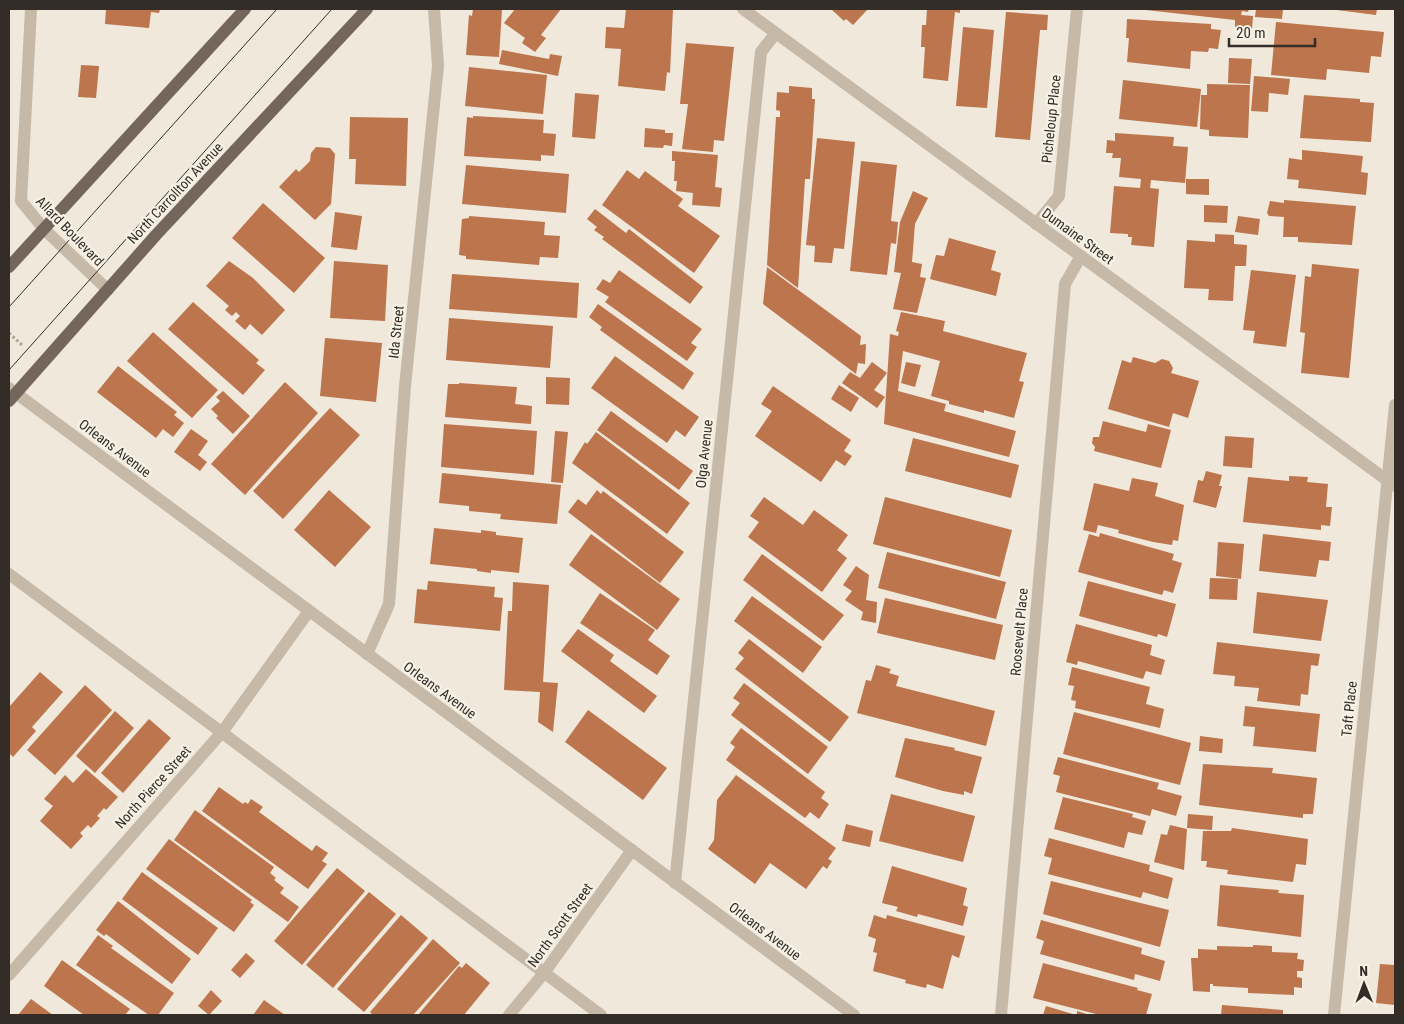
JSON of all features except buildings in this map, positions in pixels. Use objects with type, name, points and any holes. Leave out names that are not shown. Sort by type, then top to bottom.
[{"type":"main road","points":[[9,267],[245,9]]},
{"type":"main road","name":"North Carrollton Avenue","points":[[11,394],[367,9]]},
{"type":"street","name":"Allard Boulevard","points":[[31,9],[21,202],[44,229],[108,290]]},
{"type":"street","name":"Ida Street","points":[[367,654],[389,604],[406,386],[438,66],[434,9]]},
{"type":"street","name":"Dumaine Street","points":[[743,9],[1391,483]]},
{"type":"street","name":"Picheloup Place","points":[[1036,224],[1059,196],[1077,9]]},
{"type":"street","name":"Olga Avenue","points":[[675,883],[761,52],[775,34]]},
{"type":"street","name":"Roosevelt Place","points":[[1001,1015],[1065,284],[1081,256]]},
{"type":"street","name":"Orleans Avenue","points":[[11,394],[309,611],[854,1015]]},
{"type":"street","name":"Taft Place","points":[[1334,1015],[1391,483],[1395,405]]},
{"type":"street","points":[[9,574],[223,731],[601,1015]]},
{"type":"street","name":"North Pierce Street","points":[[9,975],[223,731],[309,611]]},
{"type":"street","name":"North Scott Street","points":[[510,1015],[544,973],[632,850]]},
{"type":"path","points":[[9,334],[22,345]]},
{"type":"tram line","points":[[9,307],[277,9]]},
{"type":"tram line","points":[[9,370],[332,9]]}]
